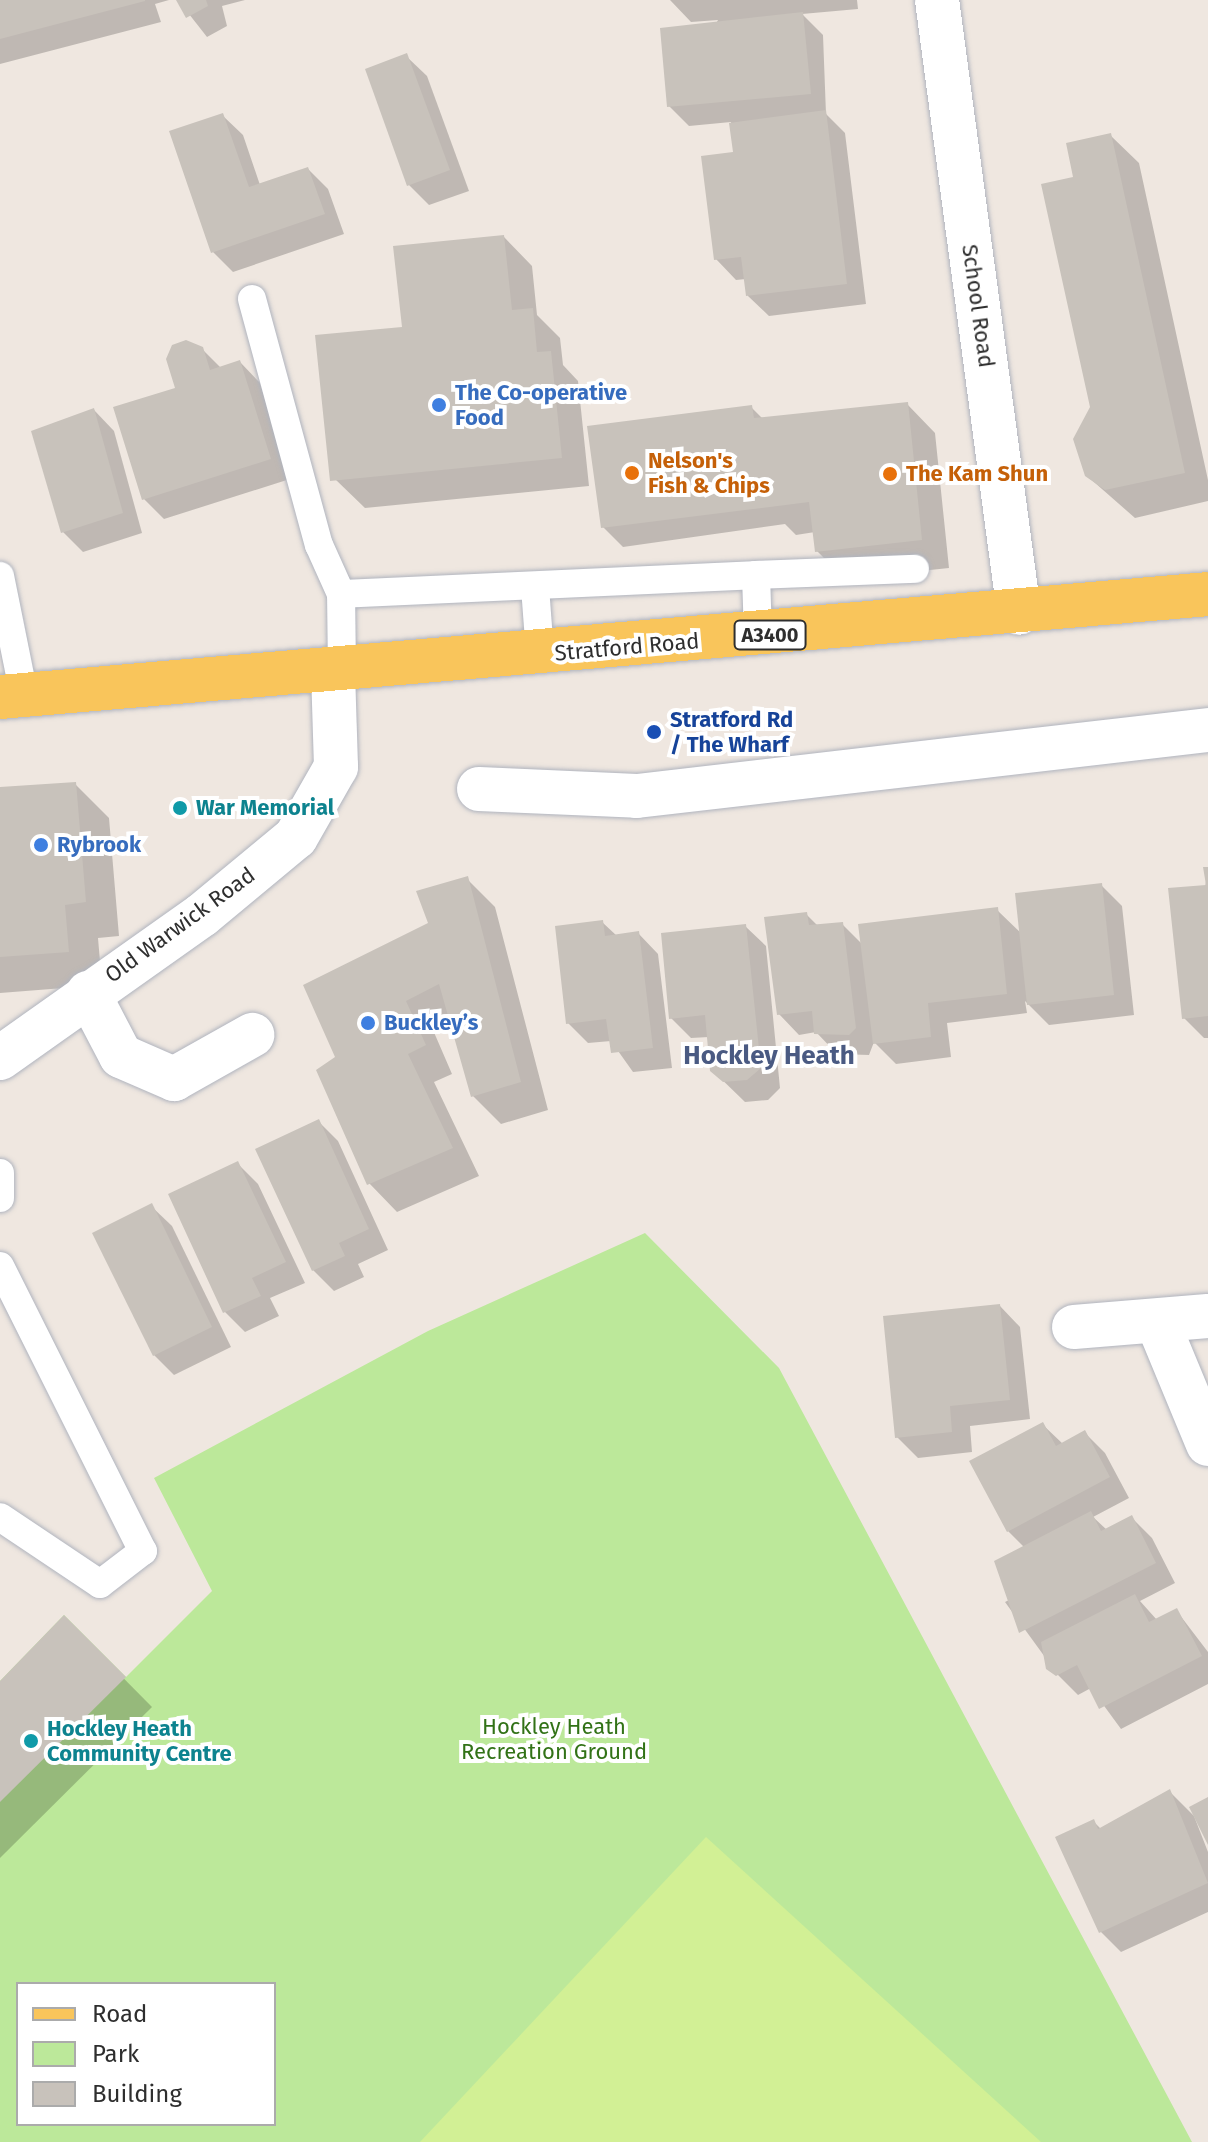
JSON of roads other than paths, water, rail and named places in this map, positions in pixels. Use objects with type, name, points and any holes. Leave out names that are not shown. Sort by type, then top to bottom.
[{"type":"main road","name":"Stratford Road","points":[[338,672],[1208,594]]},
{"type":"main road","name":"A3400","points":[[12,696],[338,672]]},
{"type":"street","name":"School Road","points":[[937,0],[1019,613]]},
{"type":"street","name":"Old Warwick Road","points":[[0,1058],[202,915],[296,837],[336,767],[338,672]]},
{"type":"street","points":[[479,789],[637,796],[1208,730]]},
{"type":"street","points":[[88,993],[121,1056],[174,1079],[252,1035]]},
{"type":"street","points":[[1074,1327],[1208,1316]]},
{"type":"street","points":[[1157,1321],[1208,1444]]},
{"type":"lane","points":[[252,299],[319,545],[341,594],[338,672]]},
{"type":"lane","points":[[341,594],[915,569]]},
{"type":"lane","points":[[756,575],[758,636]]},
{"type":"lane","points":[[0,576],[12,696]]},
{"type":"lane","points":[[535,587],[540,654]]},
{"type":"lane","points":[[0,1266],[143,1551],[100,1584],[0,1517]]},
{"type":"place","name":"The Co-operative Food","points":[[439,405]]},
{"type":"place","name":"Nelson's Fish & Chips","points":[[632,473]]},
{"type":"place","name":"The Kam Shun","points":[[890,474]]},
{"type":"place","name":"Stratford Rd / The Wharf","points":[[654,732]]},
{"type":"place","name":"War Memorial","points":[[180,808]]},
{"type":"place","name":"Rybrook","points":[[41,845]]},
{"type":"place","name":"Buckley’s","points":[[368,1023]]},
{"type":"place","name":"Hockley Heath Community Centre","points":[[31,1741]]},
{"type":"district","name":"Hockley Heath","points":[[769,1056]]},
{"type":"park label","name":"Hockley Heath Recreation Ground","points":[[554,1738]]}]
